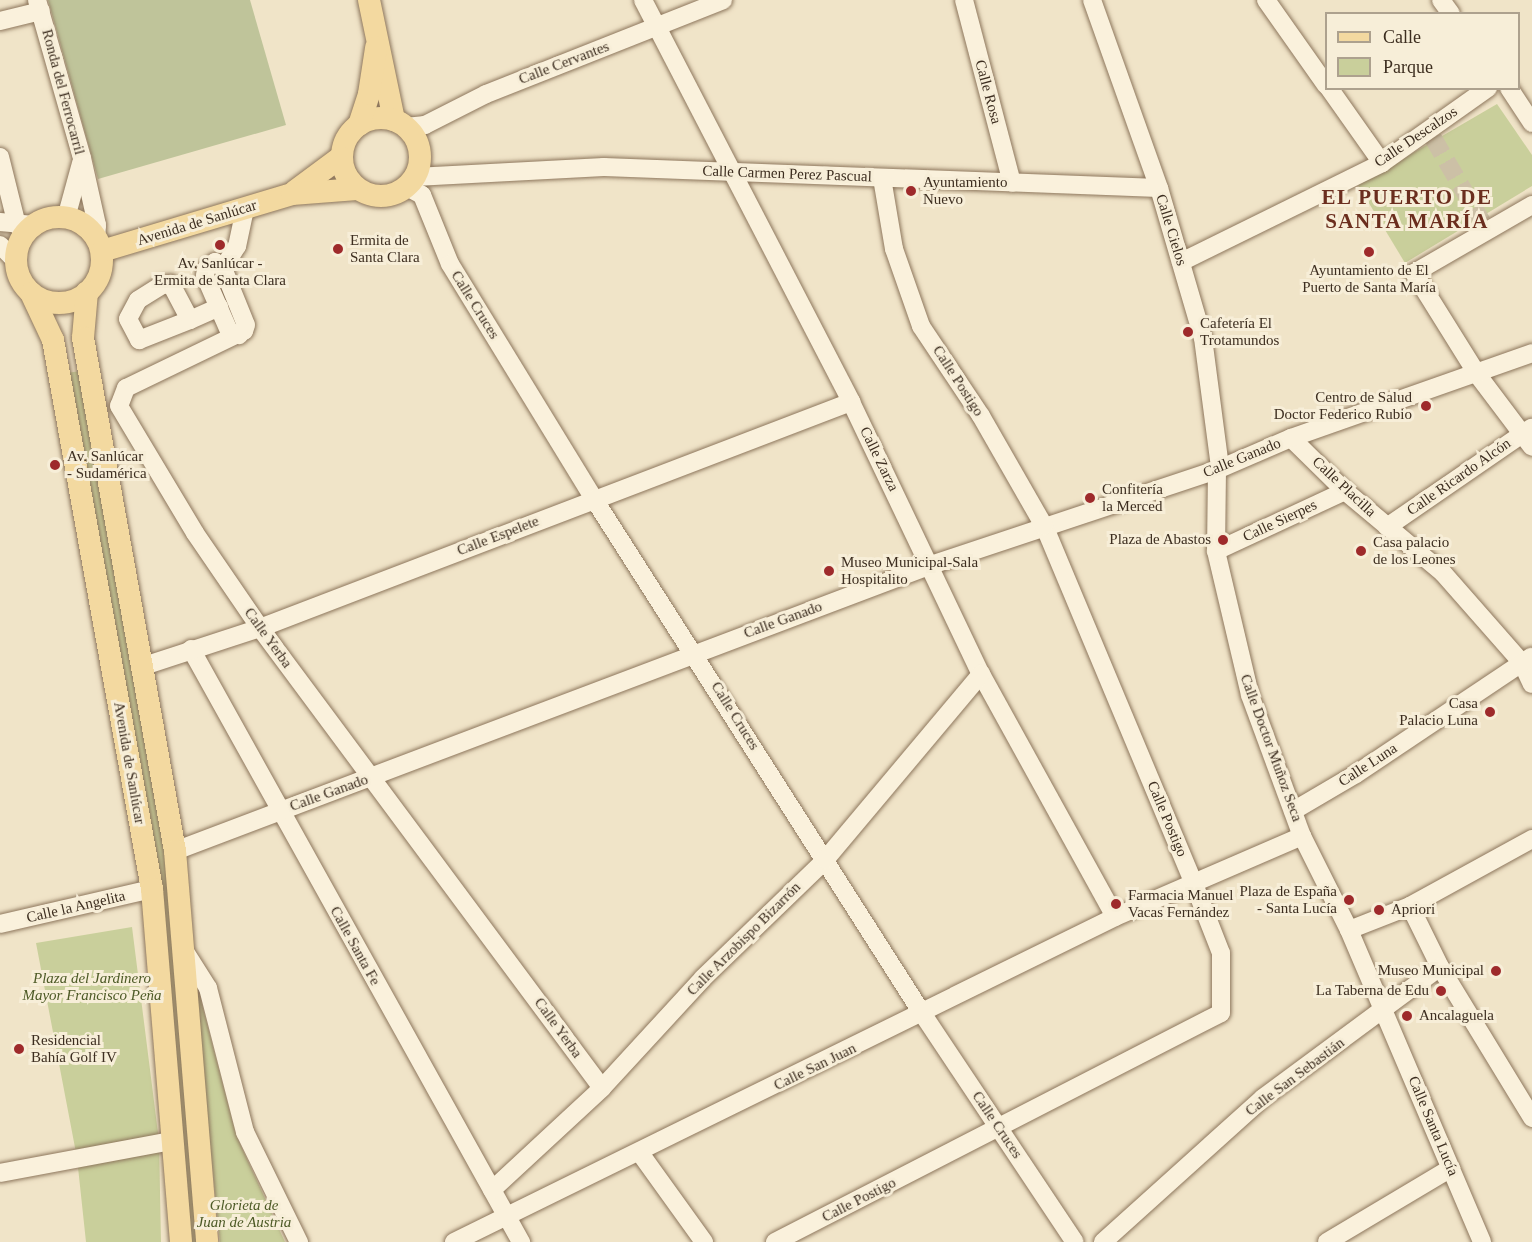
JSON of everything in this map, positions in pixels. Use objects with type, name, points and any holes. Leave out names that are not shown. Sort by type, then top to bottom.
[{"type":"main road","points":[[292,194],[357,189],[382,197],[411,182],[420,150],[400,124],[385,64],[376,43],[369,0]]},
{"type":"main road","points":[[358,125],[369,94],[376,43]]},
{"type":"main road","points":[[357,189],[346,175],[341,157],[348,136],[358,125],[370,119],[400,124]]},
{"type":"main road","points":[[292,194],[341,157]]},
{"type":"main road","name":"Avenida de Sanlúcar","points":[[99,245],[292,194]]},
{"type":"main road","points":[[51,218],[66,218],[88,228],[99,245],[99,276],[87,292],[59,304],[31,293],[20,278],[16,261],[24,236],[17,224],[51,218]]},
{"type":"main road","name":"Avenida de Sanlúcar","points":[[87,292],[83,330],[89,377],[144,666],[175,851],[207,1242]]},
{"type":"main road","name":"Avenida de Sanlúcar","points":[[31,293],[54,340],[152,889],[181,1242]]},
{"type":"street","name":"Calle Zarza","points":[[643,0],[729,172],[851,402],[981,674],[1115,917]]},
{"type":"street","name":"Calle Cervantes","points":[[400,124],[425,125],[486,94],[723,0]]},
{"type":"street","name":"Calle Rosa","points":[[964,0],[1012,183]]},
{"type":"street","name":"Calle Cielos","points":[[1092,0],[1159,188],[1203,338],[1218,469]]},
{"type":"street","points":[[1266,0],[1325,84]]},
{"type":"street","points":[[0,21],[39,6]]},
{"type":"street","name":"Ronda del Ferrocarril","points":[[39,6],[82,158],[66,218]]},
{"type":"street","points":[[1330,90],[1382,163]]},
{"type":"street","points":[[1510,90],[1532,123]]},
{"type":"street","points":[[1433,138],[1470,115],[1481,93]]},
{"type":"street","name":"Calle Descalzos","points":[[1181,262],[1382,163],[1481,93]]},
{"type":"street","points":[[0,157],[17,224]]},
{"type":"street","points":[[82,158],[99,245]]},
{"type":"street","name":"Calle Carmen Perez Pascual","points":[[411,182],[437,178],[604,167],[1159,188]]},
{"type":"street","name":"Calle Postigo","points":[[775,1242],[1000,1129],[1221,1013],[1221,953],[1194,884],[1044,526],[981,417],[921,326],[894,249],[882,178]]},
{"type":"street","name":"Calle Cruces","points":[[411,182],[422,195],[450,264],[594,498],[922,1013],[1075,1242]]},
{"type":"street","points":[[1482,222],[1523,198],[1532,198]]},
{"type":"street","points":[[1528,436],[1477,374],[1414,273],[1532,205]]},
{"type":"street","points":[[223,268],[237,246],[245,208]]},
{"type":"street","points":[[0,245],[16,261]]},
{"type":"street","points":[[215,262],[223,268],[246,325],[239,335],[229,331],[206,268],[215,262]]},
{"type":"street","points":[[190,320],[219,307]]},
{"type":"street","name":"Calle Yerba","points":[[239,335],[126,388],[119,406],[195,533],[260,628],[602,1088]]},
{"type":"street","name":"Calle Ganado","points":[[175,851],[930,565],[1218,469],[1292,438],[1532,353]]},
{"type":"street","name":"Calle Espelete","points":[[144,666],[190,649],[260,628],[594,498],[851,402]]},
{"type":"street","name":"Calle Ricardo Alcón","points":[[1387,527],[1528,436]]},
{"type":"street","name":"Calle Placilla","points":[[1292,438],[1345,490],[1443,573],[1527,660],[1532,684]]},
{"type":"street","name":"Calle Doctor Muñoz Seca","points":[[1218,469],[1216,551],[1250,695],[1302,836],[1349,930],[1384,1011]]},
{"type":"street","name":"Calle Sierpes","points":[[1216,551],[1345,490]]},
{"type":"street","name":"Calle Santa Fe","points":[[190,649],[492,1190],[509,1213],[521,1242]]},
{"type":"street","name":"Calle Luna","points":[[1293,811],[1356,774],[1527,660]]},
{"type":"street","name":"Calle Arzobispo Bizarrón","points":[[492,1190],[602,1088],[703,978],[825,860],[981,674]]},
{"type":"street","points":[[1115,917],[1302,836]]},
{"type":"street","points":[[1349,930],[1410,906],[1532,839]]},
{"type":"street","name":"Calle la Angelita","points":[[0,924],[152,889]]},
{"type":"street","points":[[1410,906],[1440,967],[1526,1094],[1532,1118]]},
{"type":"street","name":"Calle San Juan","points":[[453,1242],[509,1213],[640,1153],[1115,917]]},
{"type":"street","points":[[184,949],[208,988],[245,1132],[298,1242]]},
{"type":"street","name":"Calle San Sebastián","points":[[1103,1242],[1263,1098],[1384,1011],[1440,967]]},
{"type":"street","name":"Calle Santa Lucía","points":[[1384,1011],[1482,1242]]},
{"type":"street","points":[[0,1173],[171,1141]]},
{"type":"street","points":[[640,1153],[704,1242]]},
{"type":"street","points":[[1327,1242],[1451,1168]]},
{"type":"green space","points":[[48,0],[250,0],[286,125],[98,179]]},
{"type":"green space","points":[[1497,104],[1532,155],[1532,186],[1405,263],[1358,185]]},
{"type":"green space","points":[[81,371],[165,855],[199,1242],[186,1242],[161,910],[66,373]]},
{"type":"green space","name":"Plaza del Jardinero Mayor Francisco Peña","points":[[132,927],[159,1141],[161,1242],[86,1242],[77,1158],[36,943]]},
{"type":"green space","name":"Glorieta de Juan de Austria","points":[[194,985],[199,993],[236,1135],[285,1242],[220,1242]]},
{"type":"tunnel","points":[[1433,138],[1482,222]]},
{"type":"place","name":"Ayuntamiento Nuevo","points":[[911,191]]},
{"type":"place","name":"Av. Sanlúcar - Ermita de Santa Clara","points":[[220,245]]},
{"type":"place","name":"Ermita de Santa Clara","points":[[338,249]]},
{"type":"place","name":"Ayuntamiento de El Puerto de Santa María","points":[[1369,252]]},
{"type":"place","name":"Cafetería El Trotamundos","points":[[1188,332]]},
{"type":"place","name":"Centro de Salud Doctor Federico Rubio","points":[[1426,406]]},
{"type":"place","name":"Av. Sanlúcar - Sudamérica","points":[[55,465]]},
{"type":"place","name":"Confitería la Merced","points":[[1090,498]]},
{"type":"place","name":"Plaza de Abastos","points":[[1223,540]]},
{"type":"place","name":"Casa palacio de los Leones","points":[[1361,551]]},
{"type":"place","name":"Museo Municipal-Sala Hospitalito","points":[[829,571]]},
{"type":"place","name":"Casa Palacio Luna","points":[[1490,712]]},
{"type":"place","name":"Plaza de España - Santa Lucía","points":[[1349,900]]},
{"type":"place","name":"Farmacia Manuel Vacas Fernández","points":[[1116,904]]},
{"type":"place","name":"Apriori","points":[[1379,910]]},
{"type":"place","name":"Museo Municipal","points":[[1496,971]]},
{"type":"place","name":"La Taberna de Edu","points":[[1441,991]]},
{"type":"place","name":"Ancalaguela","points":[[1407,1016]]},
{"type":"place","name":"Residencial Bahía Golf IV","points":[[19,1049]]},
{"type":"district","name":"EL PUERTO DE SANTA MARÍA","points":[[1407,209]]}]
